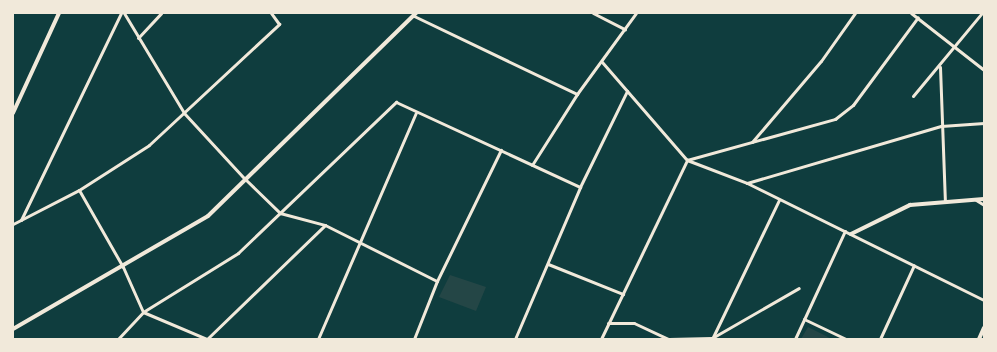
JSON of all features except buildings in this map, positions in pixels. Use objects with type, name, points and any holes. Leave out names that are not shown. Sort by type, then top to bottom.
[{"type":"street","points":[[13,113],[60,13]]},
{"type":"street","points":[[21,220],[121,13]]},
{"type":"street","points":[[124,13],[184,113],[245,179],[280,212],[324,225],[358,244],[437,282]]},
{"type":"street","points":[[138,38],[161,13]]},
{"type":"street","points":[[13,224],[79,190],[149,145],[279,24],[271,13]]},
{"type":"street","points":[[593,13],[625,29]]},
{"type":"street","points":[[532,165],[577,94],[602,62],[636,13]]},
{"type":"street","points":[[752,142],[821,61],[855,13]]},
{"type":"street","points":[[911,13],[984,70]]},
{"type":"street","points":[[913,96],[940,67],[982,13]]},
{"type":"street","points":[[13,330],[208,216],[415,14],[577,94]]},
{"type":"street","points":[[601,339],[687,160],[835,119],[853,105],[918,17]]},
{"type":"street","points":[[602,62],[687,160],[747,183],[984,300]]},
{"type":"street","points":[[940,67],[945,202]]},
{"type":"street","points":[[515,339],[580,187],[627,91]]},
{"type":"street","points":[[118,339],[143,312],[238,253],[396,102],[416,113],[501,150],[580,187]]},
{"type":"street","points":[[318,339],[416,113]]},
{"type":"street","points":[[747,183],[941,126],[984,123]]},
{"type":"street","points":[[414,339],[437,282],[501,150]]},
{"type":"street","points":[[79,190],[123,267],[143,312],[207,339],[324,225]]},
{"type":"street","points":[[851,234],[910,205],[984,199]]},
{"type":"street","points":[[712,338],[779,200]]},
{"type":"street","points":[[976,200],[984,205]]},
{"type":"street","points":[[795,339],[845,231]]},
{"type":"street","points":[[548,264],[623,294]]},
{"type":"street","points":[[880,339],[914,265]]},
{"type":"street","points":[[608,324],[634,323],[670,339],[712,338],[799,288]]},
{"type":"street","points":[[804,319],[846,339]]},
{"type":"street","points":[[979,339],[984,328]]},
{"type":"shaded area","points":[[450,275],[486,287],[476,311],[439,297]]},
{"type":"shaded area","points":[[808,327],[826,336],[831,339],[801,339]]}]
